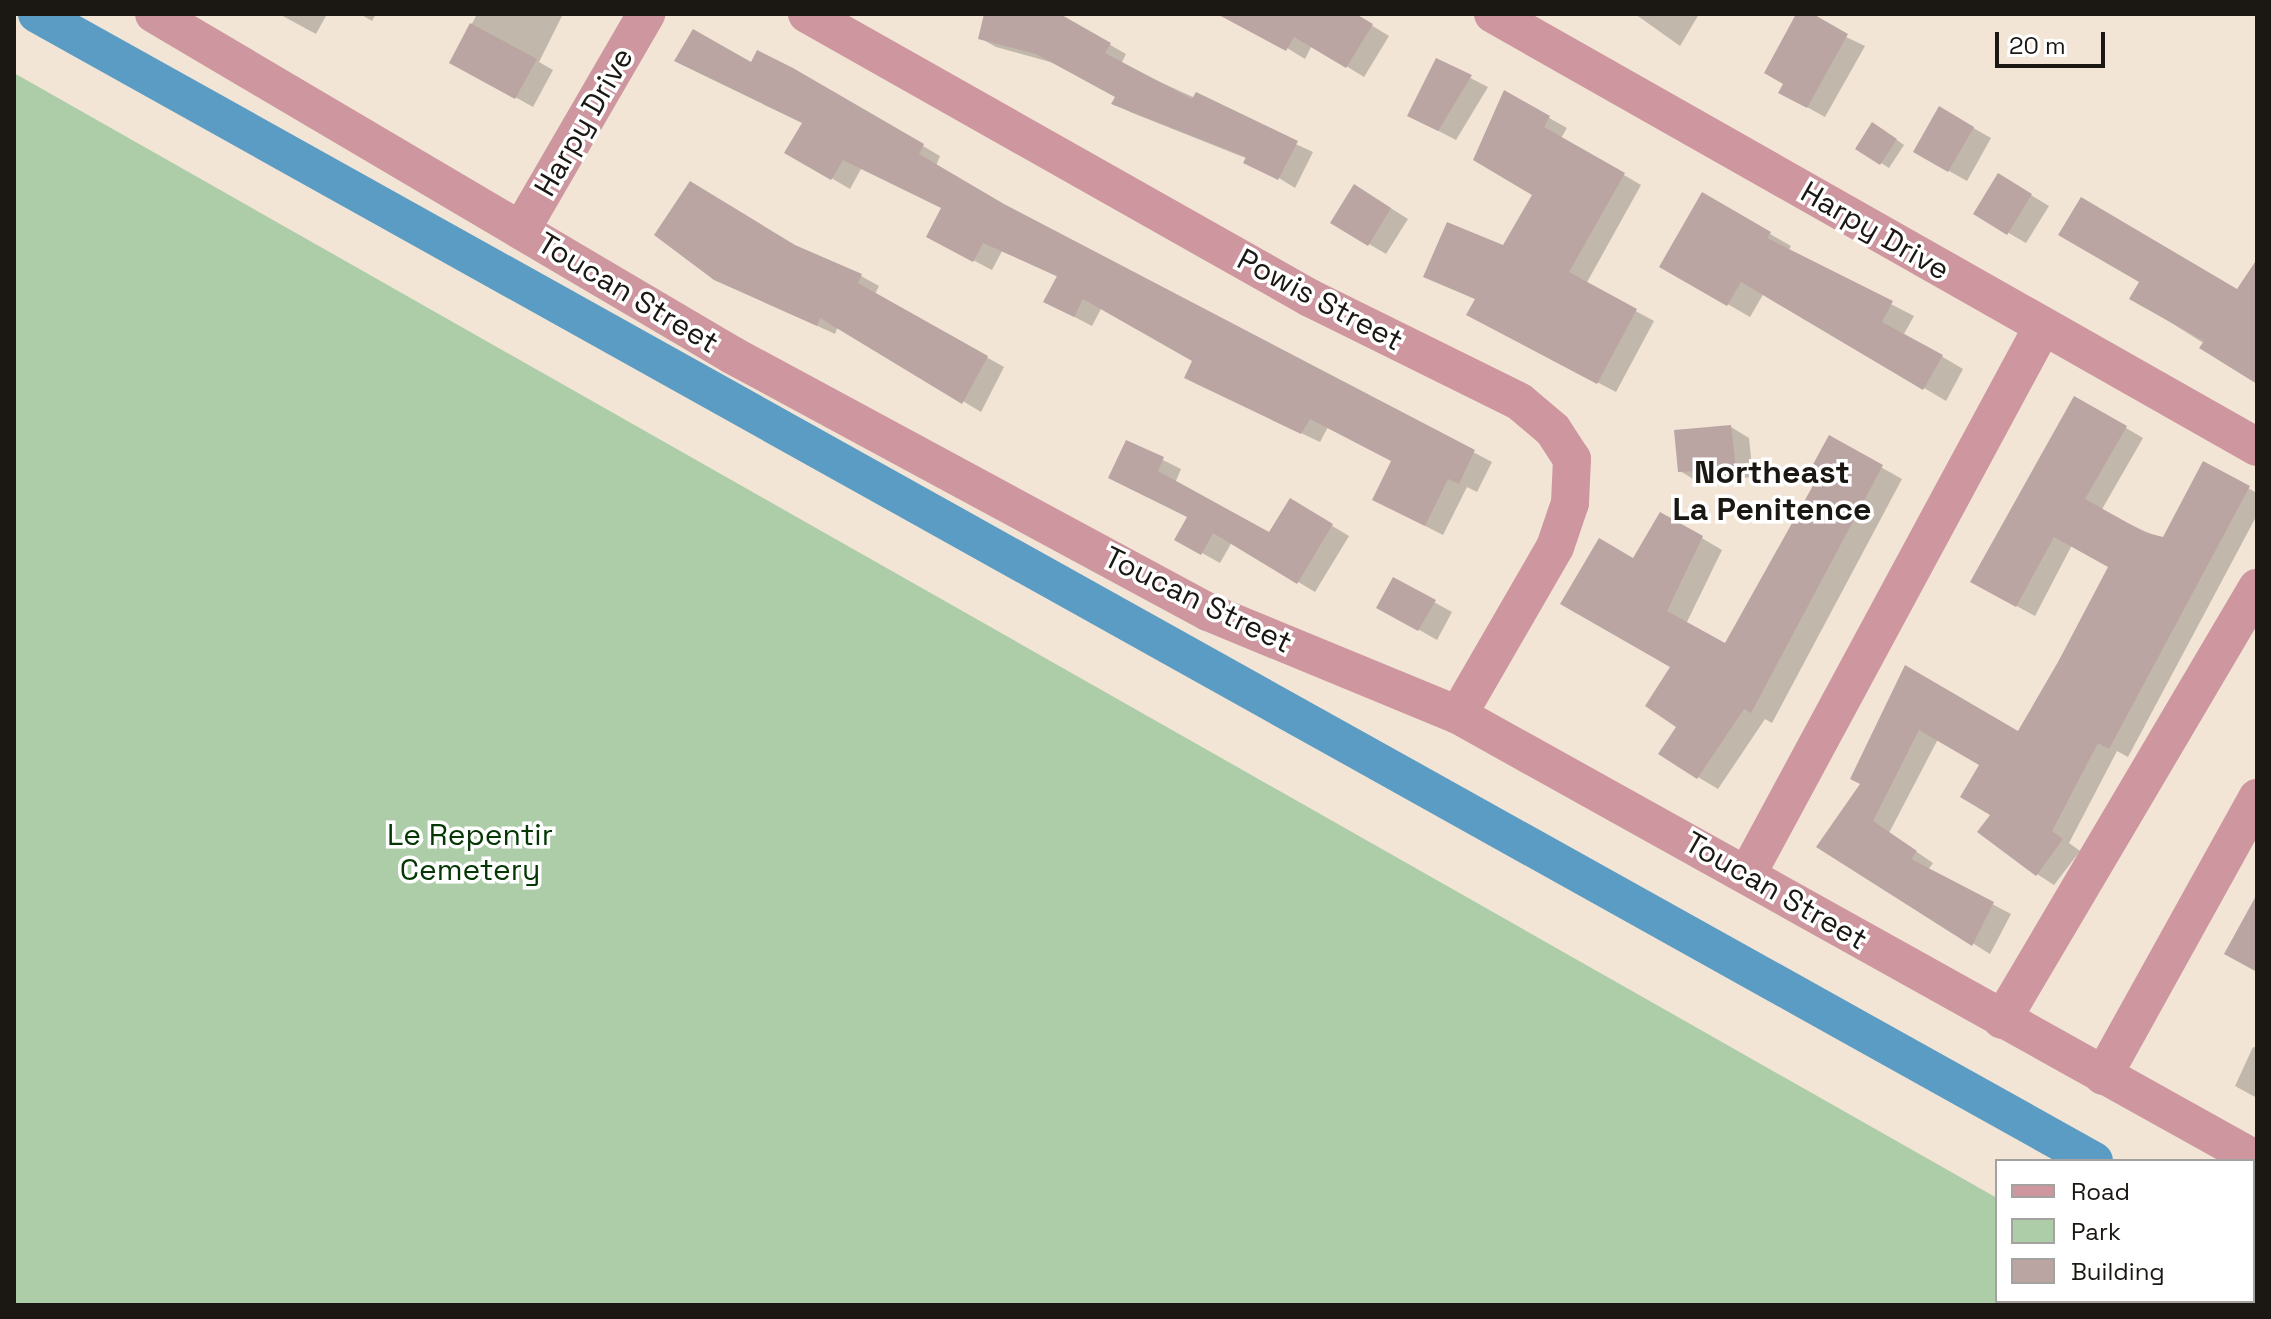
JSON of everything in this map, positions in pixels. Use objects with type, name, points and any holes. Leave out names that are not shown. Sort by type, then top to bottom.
[{"type":"street","name":"Toucan Street","points":[[154,14],[195,24],[521,230],[732,355],[1208,612],[1458,715],[1749,871],[2002,1020],[2257,1160]]},
{"type":"street","name":"Harpy Drive","points":[[521,230],[646,14]]},
{"type":"street","name":"Powis Street","points":[[807,14],[1310,298],[1520,402],[1553,430],[1572,459],[1570,503],[1555,547],[1458,715]]},
{"type":"street","name":"Harpy Drive","points":[[1493,14],[1542,26],[2043,326],[2257,447]]},
{"type":"street","points":[[1749,871],[2043,326]]},
{"type":"street","points":[[2002,1020],[2257,588]]},
{"type":"street","points":[[2103,1076],[2257,798]]},
{"type":"green space","name":"Le Repentir Cemetery","points":[[14,73],[1995,1197],[1995,1303],[2185,1305],[14,1305]]},
{"type":"building","points":[[984,14],[1060,14],[1111,43],[1105,53],[1192,99],[1196,92],[1298,141],[1278,180],[1243,163],[1246,157],[1111,104],[1115,97],[1036,54],[978,39]]},
{"type":"building","points":[[1217,14],[1356,14],[1373,24],[1346,68],[1294,37],[1286,51]]},
{"type":"building","points":[[1796,14],[1813,14],[1848,34],[1807,108],[1778,93],[1783,84],[1764,73]]},
{"type":"building","points":[[470,23],[537,59],[515,99],[449,63]]},
{"type":"building","points":[[693,29],[751,62],[757,50],[793,68],[924,144],[919,154],[1004,204],[1475,450],[1459,484],[1448,479],[1425,526],[1372,500],[1391,461],[1310,419],[1301,434],[1184,378],[1192,361],[1083,299],[1074,317],[1043,302],[1057,276],[983,243],[973,262],[926,237],[941,208],[843,160],[831,180],[784,153],[802,123],[674,61]]},
{"type":"building","points":[[1436,58],[1472,75],[1438,131],[1407,116]]},
{"type":"building","points":[[1504,90],[1550,116],[1544,127],[1625,173],[1569,272],[1637,309],[1597,384],[1466,315],[1475,299],[1423,277],[1447,222],[1503,245],[1532,195],[1473,160]]},
{"type":"building","points":[[1939,106],[1974,127],[1948,172],[1913,152]]},
{"type":"building","points":[[1872,122],[1897,139],[1880,165],[1855,149]]},
{"type":"building","points":[[1998,173],[2032,194],[2007,235],[1973,214]]},
{"type":"building","points":[[690,181],[795,245],[862,274],[858,283],[988,356],[962,404],[820,318],[817,326],[714,280],[654,235]]},
{"type":"building","points":[[1354,184],[1391,208],[1368,246],[1330,223]]},
{"type":"building","points":[[1702,192],[1771,232],[1767,238],[1893,301],[1882,322],[1943,355],[1923,390],[1741,282],[1727,306],[1659,267]]},
{"type":"building","points":[[2081,197],[2237,289],[2257,259],[2257,384],[2199,348],[2204,341],[2129,299],[2139,282],[2058,235]]},
{"type":"building","points":[[2074,396],[2127,426],[2085,499],[2144,532],[2163,537],[2203,461],[2250,486],[2109,749],[2098,743],[2052,831],[2063,839],[2036,876],[1977,832],[1990,815],[1960,797],[1979,765],[1919,730],[1873,821],[1917,851],[1911,859],[1994,902],[1972,946],[1816,847],[1860,784],[1850,779],[1905,665],[2018,731],[2058,662],[2108,567],[2054,537],[2016,607],[1970,582]]},
{"type":"building","points":[[1731,425],[1736,468],[1678,472],[1674,430]]},
{"type":"building","points":[[1829,435],[1883,465],[1751,713],[1744,709],[1697,779],[1658,754],[1676,727],[1645,706],[1670,667],[1560,604],[1599,538],[1633,558],[1660,512],[1703,536],[1667,611],[1725,643],[1820,473],[1811,468]]},
{"type":"building","points":[[1126,440],[1164,457],[1158,471],[1269,532],[1290,498],[1333,524],[1297,584],[1213,533],[1201,555],[1174,540],[1187,517],[1108,478]]},
{"type":"building","points":[[1393,577],[1436,600],[1418,631],[1376,608]]},
{"type":"building","points":[[2257,894],[2257,972],[2224,954]]},
{"type":"waterway","points":[[37,14],[2090,1159]]},
{"type":"district","name":"Northeast La Penitence","points":[[1772,492]]}]
